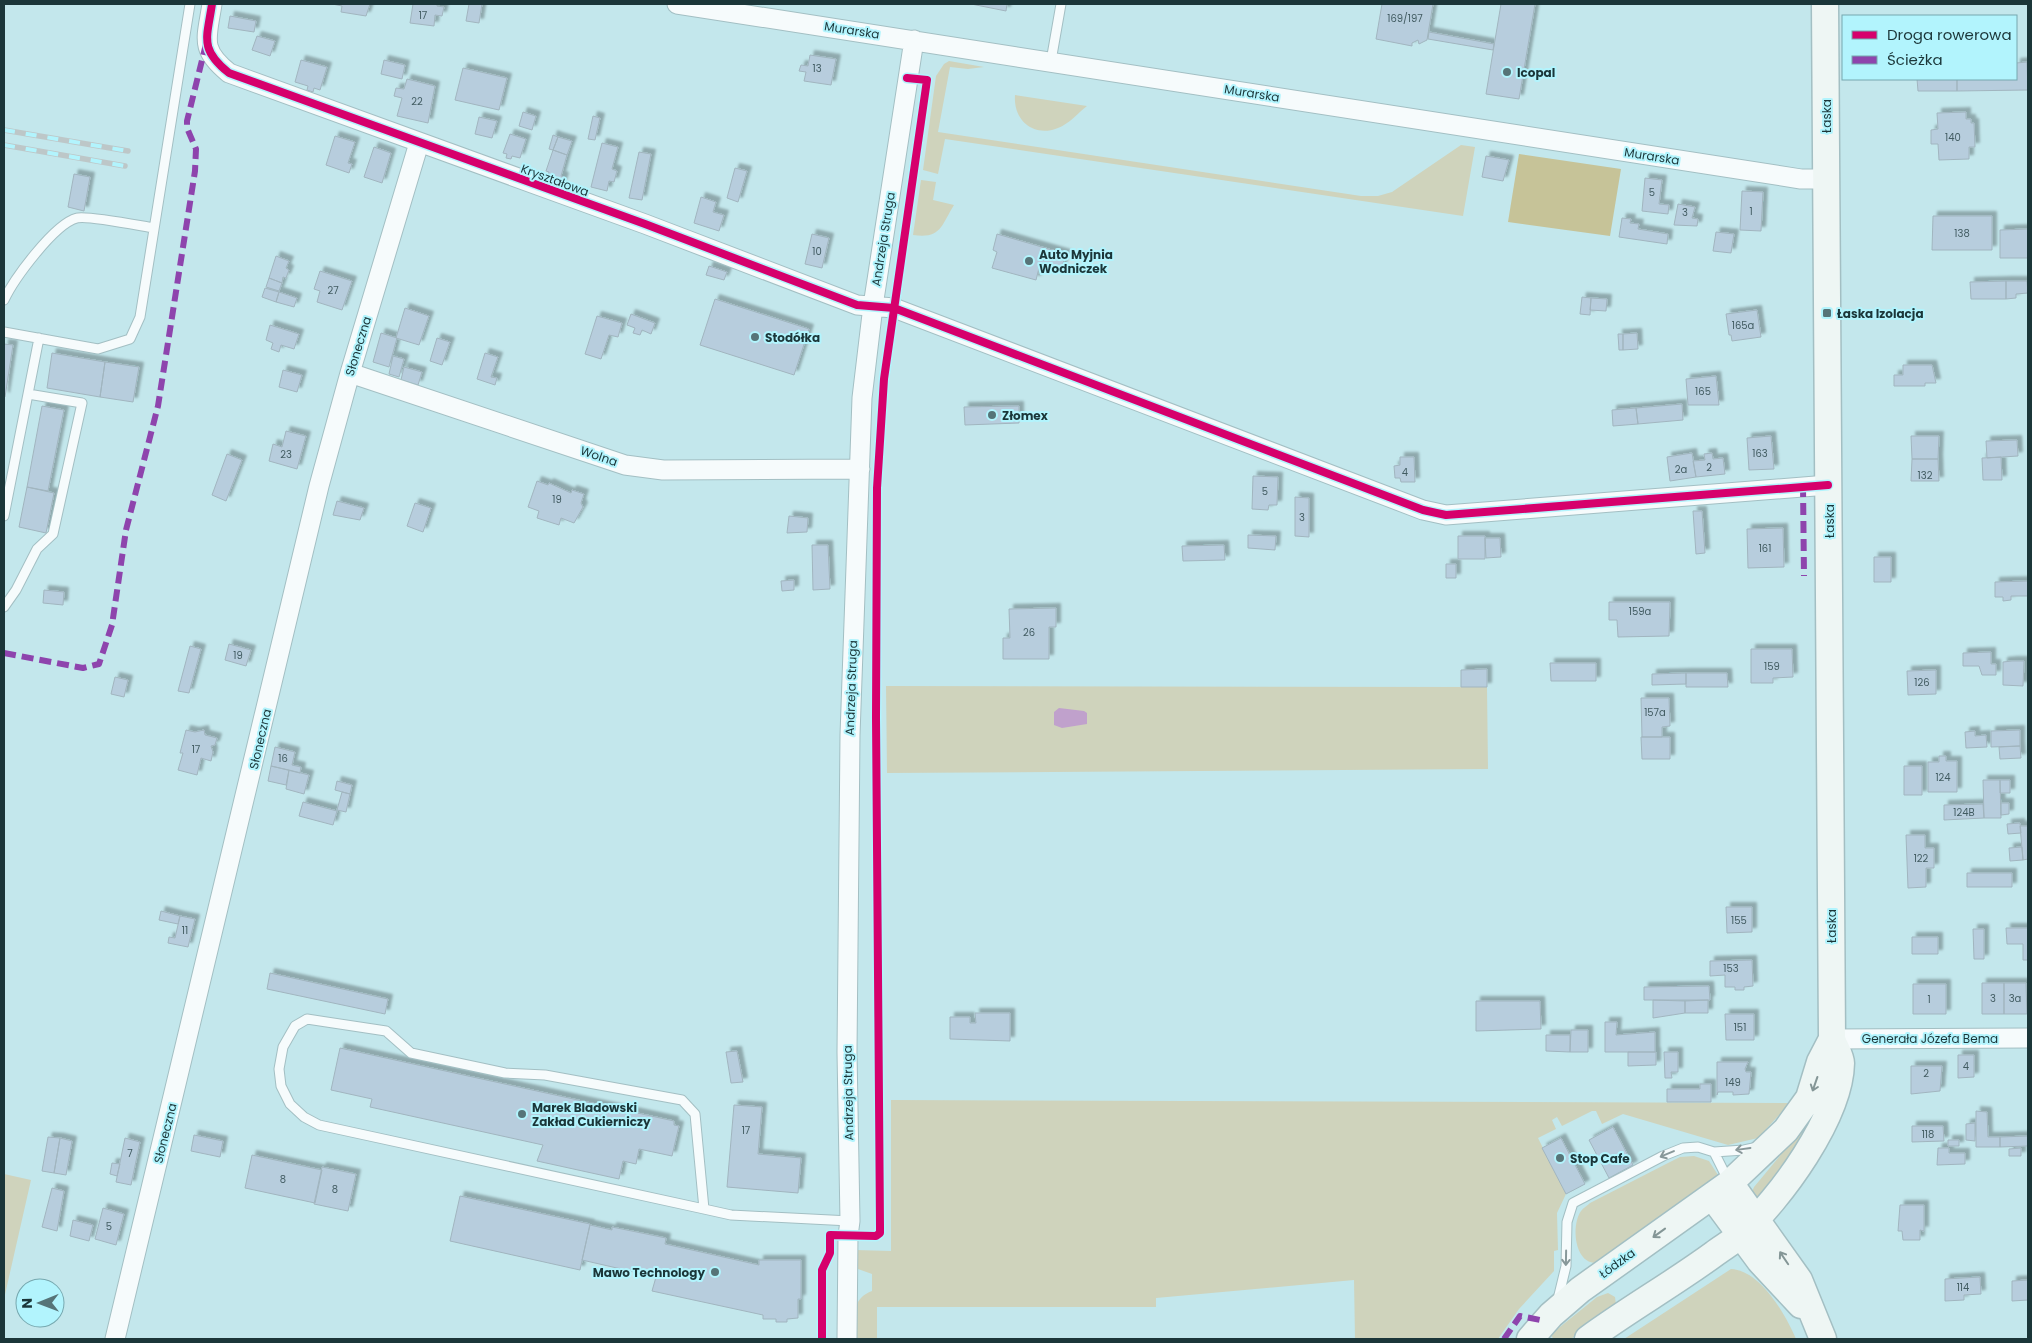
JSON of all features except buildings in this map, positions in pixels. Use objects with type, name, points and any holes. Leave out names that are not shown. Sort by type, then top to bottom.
[{"type":"main road","name":"Łaska","points":[[1748,1228],[1800,1164],[1830,1108],[1841,1062],[1832,1039],[1825,4]]},
{"type":"main road","name":"Łaska","points":[[1721,1189],[1771,1145],[1799,1115],[1809,1098],[1820,1062],[1832,1039]]},
{"type":"main road","points":[[1721,1189],[1748,1228],[1783,1287],[1818,1328]]},
{"type":"main road","name":"Łódzka","points":[[1530,1339],[1551,1315],[1580,1290],[1721,1189]]},
{"type":"main road","points":[[1591,1338],[1748,1228]]},
{"type":"street","name":"Kryształowa","points":[[212,4],[207,46],[213,60],[229,73],[645,224],[857,305],[894,308],[1423,510],[1446,515],[1828,485]]},
{"type":"street","name":"Murarska","points":[[677,4],[1801,179],[1827,179]]},
{"type":"street","name":"Andrzeja Struga","points":[[847,1339],[848,1236],[850,1222],[847,1052],[850,736],[862,398],[873,306],[914,40]]},
{"type":"street","name":"Słoneczna","points":[[115,1339],[319,486],[350,372],[419,143]]},
{"type":"street","name":"Wolna","points":[[350,372],[625,465],[663,470],[860,469]]},
{"type":"street","name":"Generała Józefa Bema","points":[[1832,1039],[2028,1038]]},
{"type":"lane","points":[[4,332],[98,349],[130,339],[140,317],[190,4]]},
{"type":"lane","points":[[1051,61],[1061,4]]},
{"type":"lane","points":[[4,300],[26,266],[55,232],[78,218],[154,228]]},
{"type":"lane","points":[[4,516],[39,338]]},
{"type":"lane","points":[[4,607],[16,590],[37,548],[53,534],[82,403],[28,394]]},
{"type":"lane","points":[[704,1209],[695,1114],[682,1100],[545,1075],[505,1073],[430,1057],[410,1052],[386,1031],[322,1020],[307,1019],[295,1026],[283,1047],[279,1069],[281,1086],[290,1104],[304,1117],[319,1124],[731,1215],[850,1222]]},
{"type":"lane","points":[[1551,1315],[1564,1280],[1567,1222],[1573,1203],[1662,1156],[1683,1148],[1698,1148],[1714,1152],[1744,1150],[1771,1145]]},
{"type":"lane","points":[[1714,1152],[1721,1189]]},
{"type":"green space","points":[[949,61],[984,67],[968,69],[950,67],[938,132],[1361,196],[1378,196],[1392,192],[1461,145],[1475,147],[1463,216],[945,139],[938,174],[923,170],[936,76],[944,64]]},
{"type":"green space","points":[[1015,95],[1087,106],[1062,126],[1040,131],[1026,125],[1021,119],[1015,104]]},
{"type":"green space","points":[[921,180],[936,182],[933,200],[954,205],[943,225],[935,233],[922,236],[913,235]]},
{"type":"green space","points":[[886,686],[1487,687],[1488,769],[887,773]]},
{"type":"green space","points":[[1823,1085],[1810,1130],[1762,1197],[1756,1199],[1752,1192],[1754,1187],[1798,1134]]},
{"type":"green space","points":[[891,1100],[1790,1103],[1758,1138],[1728,1145],[1623,1114],[1602,1124],[1596,1111],[1592,1111],[1562,1126],[1557,1117],[1552,1120],[1556,1129],[1538,1138],[1566,1194],[1557,1213],[1558,1250],[1554,1251],[1554,1271],[1519,1309],[1498,1339],[1355,1339],[1354,1280],[1156,1298],[1156,1307],[877,1307],[877,1339],[856,1339],[855,1310],[860,1299],[872,1291],[872,1274],[858,1269],[855,1261],[855,1250],[891,1251]]},
{"type":"green space","points":[[1694,1156],[1709,1161],[1718,1175],[1694,1196],[1596,1263],[1583,1257],[1576,1242],[1576,1225],[1583,1209],[1590,1203],[1680,1157]]},
{"type":"green space","points":[[4,1174],[31,1180],[4,1299]]},
{"type":"green space","points":[[1731,1269],[1742,1271],[1762,1285],[1786,1318],[1796,1339],[1624,1339]]},
{"type":"green space","points":[[1608,1293],[1615,1297],[1616,1305],[1571,1339],[1554,1339],[1550,1335],[1597,1297]]},
{"type":"shaded area","points":[[1519,154],[1621,169],[1610,236],[1508,222]]},
{"type":"shaded area","points":[[1059,708],[1084,711],[1087,713],[1087,724],[1062,728],[1054,725],[1054,712]]},
{"type":"railway","points":[[4,130],[128,151]]},
{"type":"railway","points":[[4,145],[125,166]]},
{"type":"marked path","points":[[4,653],[83,668],[99,664],[112,625],[126,530],[158,406],[195,171],[196,149],[187,128],[187,121],[206,44]]},
{"type":"marked path","points":[[1803,485],[1804,576]]},
{"type":"marked path","points":[[1504,1339],[1520,1316],[1545,1321]]},
{"type":"cycle path","points":[[212,4],[207,42],[213,57],[229,73],[645,224],[857,305],[894,308],[1423,510],[1446,515],[1828,485]]},
{"type":"cycle path","points":[[822,1339],[822,1270],[830,1253],[830,1235],[876,1236],[880,1233],[876,718],[877,488],[884,379],[927,80],[907,78]]},
{"type":"place","name":"Icopal","points":[[1507,72]]},
{"type":"place","name":"Auto Myjnia Wodniczek","points":[[1029,261]]},
{"type":"place","name":"Łaska Izolacja","points":[[1827,313]]},
{"type":"place","name":"Stodółka","points":[[755,337]]},
{"type":"place","name":"Złomex","points":[[992,415]]},
{"type":"place","name":"Marek Bladowski Zakład Cukierniczy","points":[[522,1114]]},
{"type":"place","name":"Stop Cafe","points":[[1560,1158]]},
{"type":"place","name":"Mawo Technology","points":[[715,1272]]}]
